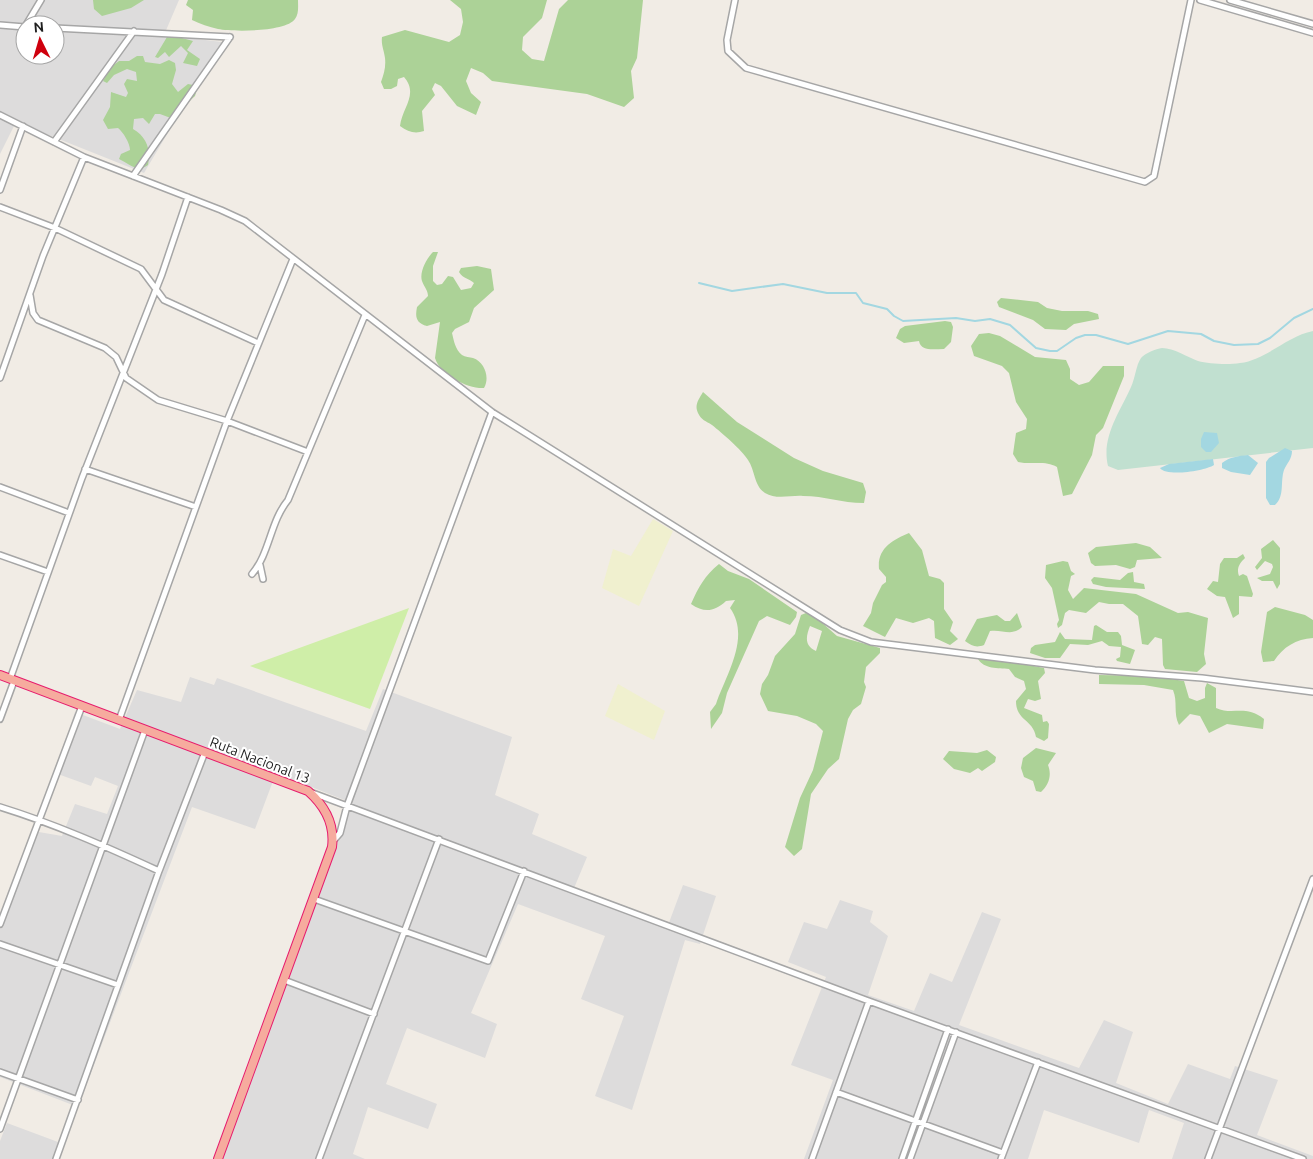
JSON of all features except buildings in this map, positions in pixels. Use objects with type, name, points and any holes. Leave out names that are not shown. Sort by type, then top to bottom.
[{"type":"highway","name":"Ruta Nacional 13","points":[[0,675],[308,791],[318,800],[325,811],[334,834],[333,841]]},
{"type":"highway","points":[[218,1159],[314,899],[333,841]]},
{"type":"street","points":[[32,15],[41,0]]},
{"type":"street","points":[[736,0],[727,40],[728,51],[746,68],[1144,182],[1154,176],[1191,0]]},
{"type":"street","points":[[1200,0],[1313,33]]},
{"type":"street","points":[[1230,0],[1313,24]]},
{"type":"street","points":[[0,25],[15,26]]},
{"type":"street","points":[[65,29],[230,37],[133,176]]},
{"type":"street","points":[[54,142],[134,32]]},
{"type":"street","points":[[0,115],[84,157],[245,221],[492,412],[840,630],[871,642],[1095,670],[1202,678],[1313,692]]},
{"type":"street","points":[[0,190],[23,126]]},
{"type":"street","points":[[0,378],[55,228],[84,157]]},
{"type":"street","points":[[0,719],[69,512],[155,287],[162,274],[188,197]]},
{"type":"street","points":[[0,206],[55,228],[141,269],[164,300],[258,343]]},
{"type":"street","points":[[119,720],[226,421],[293,258]]},
{"type":"street","points":[[30,294],[32,313],[38,320],[105,348],[116,357],[126,378],[158,400],[226,421],[308,452]]},
{"type":"street","points":[[252,574],[260,565],[276,518],[288,500],[365,314]]},
{"type":"street","points":[[333,841],[340,833],[347,806],[492,412]]},
{"type":"street","points":[[85,470],[196,507]]},
{"type":"street","points":[[0,487],[69,512]]},
{"type":"street","points":[[0,555],[48,572]]},
{"type":"street","points":[[260,565],[263,579]]},
{"type":"street","points":[[0,924],[82,706]]},
{"type":"street","points":[[0,1129],[144,730]]},
{"type":"street","points":[[56,1159],[159,871],[205,752]]},
{"type":"street","points":[[308,791],[869,1001],[1303,1159]]},
{"type":"street","points":[[0,808],[39,819],[102,844],[159,871]]},
{"type":"street","points":[[319,1159],[439,840]]},
{"type":"street","points":[[314,899],[406,930],[488,961],[524,871]]},
{"type":"street","points":[[1208,1159],[1313,879]]},
{"type":"street","points":[[0,944],[118,986]]},
{"type":"street","points":[[284,980],[374,1014]]},
{"type":"street","points":[[812,1159],[869,1001]]},
{"type":"street","points":[[902,1159],[948,1030]]},
{"type":"street","points":[[910,1159],[956,1032]]},
{"type":"street","points":[[1001,1159],[1038,1062]]},
{"type":"street","points":[[0,1072],[78,1100]]},
{"type":"street","points":[[836,1092],[1003,1153]]},
{"type":"shaded area","points":[[0,0],[179,0],[164,35],[222,42],[144,173],[16,122],[0,154]]},
{"type":"shaded area","points":[[190,677],[214,685],[217,678],[366,731],[383,689],[512,737],[495,795],[539,814],[532,834],[587,857],[572,893],[667,928],[683,885],[716,896],[700,944],[685,940],[632,1110],[595,1096],[624,1016],[581,999],[605,936],[518,904],[471,1013],[497,1024],[485,1058],[407,1028],[386,1084],[437,1104],[428,1129],[368,1107],[353,1154],[365,1159],[221,1159],[352,803],[276,773],[255,829],[192,807],[78,1107],[0,1077],[0,923],[33,831],[62,836],[75,804],[107,814],[118,786],[95,777],[91,786],[55,773],[75,712],[120,729],[137,690],[181,702]]},
{"type":"shaded area","points":[[840,900],[873,911],[870,922],[888,936],[868,995],[914,1011],[930,973],[952,982],[982,912],[1001,919],[959,1025],[1079,1068],[1104,1020],[1133,1032],[1116,1083],[1168,1104],[1188,1064],[1230,1079],[1235,1066],[1278,1080],[1257,1135],[1313,1156],[1313,1159],[1172,1159],[1184,1123],[1149,1110],[1139,1143],[1044,1110],[1028,1159],[804,1159],[833,1080],[791,1065],[826,977],[788,962],[804,922],[827,929]]},
{"type":"shaded area","points":[[7,1123],[58,1142],[54,1159],[0,1159],[0,1141]]},
{"type":"green space","points":[[93,0],[144,0],[131,8],[102,16],[94,9]]},
{"type":"green space","points":[[188,0],[298,0],[298,10],[295,19],[290,23],[271,29],[225,30],[192,20],[193,10],[186,5]]},
{"type":"green space","points":[[450,0],[547,0],[542,18],[523,37],[522,50],[532,59],[544,61],[559,9],[568,0],[643,0],[637,58],[631,71],[634,98],[624,107],[587,94],[492,81],[483,73],[471,68],[466,81],[471,93],[481,102],[476,115],[457,106],[441,86],[435,83],[432,89],[435,95],[422,111],[424,131],[412,132],[406,130],[400,126],[410,95],[410,89],[404,77],[398,79],[397,86],[391,89],[384,89],[381,82],[385,64],[382,37],[405,30],[449,42],[460,35],[463,22],[461,9]]},
{"type":"green space","points":[[167,37],[193,41],[187,50],[200,59],[197,66],[183,63],[188,53],[181,46],[169,57],[165,52],[158,58],[155,57]]},
{"type":"green space","points":[[137,56],[143,56],[145,62],[160,64],[169,60],[175,63],[176,70],[172,84],[178,92],[188,84],[198,86],[195,96],[183,107],[176,120],[160,114],[155,114],[149,124],[143,118],[134,119],[133,129],[145,140],[149,154],[148,165],[140,168],[119,159],[121,154],[130,150],[129,144],[118,128],[108,129],[103,120],[110,107],[111,92],[126,97],[128,93],[124,84],[127,79],[137,81],[136,72],[127,69],[114,75],[107,83],[103,81],[111,67],[119,61],[129,61]]},
{"type":"green space","points":[[433,252],[438,252],[433,266],[433,281],[437,285],[442,284],[448,276],[453,277],[461,290],[471,288],[474,283],[459,272],[461,268],[477,266],[491,269],[494,290],[474,308],[469,322],[455,329],[452,333],[455,345],[460,353],[481,363],[486,375],[484,388],[470,386],[455,380],[443,370],[435,358],[440,322],[427,326],[417,319],[417,307],[428,296],[421,277],[426,261]]},
{"type":"green space","points":[[1001,298],[1038,302],[1047,308],[1062,311],[1088,311],[1098,314],[1099,319],[1074,324],[1066,330],[1045,329],[1033,320],[999,307],[997,302]]},
{"type":"green space","points":[[945,321],[951,322],[953,327],[951,342],[944,349],[925,348],[920,345],[919,341],[904,343],[896,338],[900,329],[905,326]]},
{"type":"green space","points":[[1313,331],[1313,448],[1118,470],[1108,466],[1107,445],[1109,435],[1132,384],[1139,361],[1145,354],[1157,349],[1167,348],[1203,362],[1240,363],[1250,361],[1294,338]]},
{"type":"green space","points":[[989,333],[1000,336],[1035,357],[1066,360],[1070,369],[1070,379],[1079,385],[1089,382],[1103,366],[1124,366],[1124,376],[1103,428],[1096,435],[1092,455],[1072,494],[1063,496],[1057,467],[1043,463],[1018,462],[1013,454],[1016,433],[1026,429],[1027,419],[1016,402],[1009,373],[1002,366],[974,356],[971,346],[979,334]]},
{"type":"green space","points":[[703,392],[737,422],[794,458],[823,471],[863,483],[866,492],[864,503],[811,496],[779,497],[765,493],[761,490],[745,456],[726,437],[699,415],[697,405]]},
{"type":"green space","points":[[653,519],[673,531],[639,606],[602,588],[613,549],[631,556]]},
{"type":"green space","points":[[909,533],[922,550],[929,576],[940,579],[944,583],[944,609],[953,622],[950,631],[958,639],[950,645],[935,638],[934,621],[929,618],[913,623],[896,618],[885,637],[863,626],[871,613],[873,603],[882,585],[886,582],[886,577],[879,569],[883,550],[892,542]]},
{"type":"green space","points":[[1273,540],[1280,548],[1280,584],[1277,589],[1273,581],[1262,581],[1257,578],[1270,574],[1273,567],[1272,564],[1265,561],[1257,570],[1255,567],[1262,558],[1261,549]]},
{"type":"green space","points":[[1136,543],[1150,547],[1162,558],[1137,560],[1135,567],[1130,569],[1116,565],[1095,566],[1091,563],[1088,553],[1096,547]]},
{"type":"green space","points":[[1243,554],[1245,558],[1239,566],[1238,573],[1239,576],[1243,574],[1247,576],[1253,594],[1252,597],[1239,596],[1239,614],[1233,618],[1225,597],[1217,596],[1207,589],[1213,581],[1218,582],[1220,564],[1224,558],[1237,558]]},
{"type":"green space","points":[[1063,561],[1068,562],[1071,571],[1075,574],[1071,576],[1068,590],[1073,599],[1084,588],[1136,594],[1178,613],[1188,612],[1208,618],[1204,654],[1206,664],[1197,672],[1165,669],[1163,665],[1162,639],[1155,637],[1148,645],[1142,644],[1138,616],[1123,604],[1099,602],[1086,613],[1069,610],[1065,613],[1062,625],[1058,628],[1059,620],[1052,588],[1045,578],[1046,565]]},
{"type":"green space","points":[[719,564],[728,571],[749,579],[797,612],[790,625],[767,616],[759,621],[727,693],[722,713],[711,729],[710,712],[716,704],[735,656],[738,631],[736,619],[730,608],[735,600],[726,601],[709,610],[700,609],[691,604],[702,582]]},
{"type":"green space","points":[[1133,572],[1134,582],[1144,584],[1145,589],[1106,587],[1093,584],[1091,580],[1094,577],[1120,580],[1128,573]]},
{"type":"green space","points":[[1275,607],[1305,615],[1313,620],[1313,638],[1296,642],[1286,648],[1274,661],[1263,662],[1261,652],[1267,612]]},
{"type":"green space","points":[[409,608],[370,709],[250,666]]},
{"type":"green space","points":[[806,613],[820,621],[837,636],[880,648],[880,653],[866,667],[864,682],[866,687],[861,704],[853,710],[848,719],[839,759],[828,769],[811,794],[802,849],[794,856],[785,847],[800,798],[813,770],[823,731],[816,724],[797,716],[768,711],[760,694],[762,684],[768,675],[775,656],[795,634],[801,615]],"holes":[[[810,626],[822,631],[816,651],[809,646],[807,640]]]},
{"type":"green space","points":[[1017,613],[1022,627],[1018,630],[1014,632],[990,631],[984,645],[981,646],[974,646],[965,641],[977,619],[997,615],[1005,621],[1010,621]]},
{"type":"green space","points":[[1096,625],[1107,632],[1118,632],[1121,636],[1122,645],[1135,650],[1130,664],[1117,661],[1116,659],[1120,657],[1121,647],[1109,646],[1102,641],[1088,645],[1070,644],[1060,658],[1045,658],[1030,653],[1031,648],[1035,645],[1055,642],[1060,632],[1065,639],[1092,640],[1094,626]]},
{"type":"green space","points":[[978,659],[1044,668],[1045,673],[1038,681],[1041,699],[1035,701],[1028,699],[1024,708],[1042,715],[1043,722],[1047,721],[1049,724],[1048,738],[1044,741],[1036,737],[1032,727],[1019,713],[1016,701],[1026,689],[1024,681],[1015,677],[1009,669],[984,665]]},
{"type":"green space","points":[[1099,675],[1152,676],[1184,681],[1189,698],[1197,701],[1205,698],[1207,683],[1216,688],[1216,708],[1228,711],[1251,712],[1264,719],[1263,729],[1227,724],[1209,733],[1200,716],[1190,714],[1179,725],[1173,690],[1144,685],[1099,684]]},
{"type":"green space","points":[[618,684],[665,711],[654,740],[605,716]]},
{"type":"green space","points":[[1036,748],[1056,753],[1048,765],[1050,772],[1049,780],[1041,792],[1036,791],[1033,781],[1024,777],[1021,768],[1023,758]]},
{"type":"green space","points":[[987,750],[996,757],[995,762],[982,771],[978,768],[970,773],[954,769],[943,759],[949,751],[977,753]]},
{"type":"water","points":[[1204,432],[1217,433],[1219,443],[1211,452],[1206,452],[1201,447],[1201,439]]},
{"type":"water","points":[[1285,448],[1292,451],[1291,456],[1284,470],[1280,497],[1275,505],[1270,505],[1266,498],[1266,462]]},
{"type":"water","points":[[1248,455],[1258,463],[1250,475],[1231,472],[1222,468],[1222,463],[1228,459]]},
{"type":"water","points":[[1213,459],[1214,465],[1195,471],[1177,473],[1164,471],[1160,468],[1169,464]]},
{"type":"waterway","points":[[699,283],[732,291],[783,284],[827,293],[856,293],[863,303],[887,309],[903,321],[956,318],[975,321],[990,319],[1010,325],[1036,348],[1050,351],[1057,351],[1076,338],[1085,335],[1096,335],[1128,344],[1168,331],[1201,334],[1214,341],[1234,345],[1258,344],[1270,338],[1294,318],[1313,309]]}]
